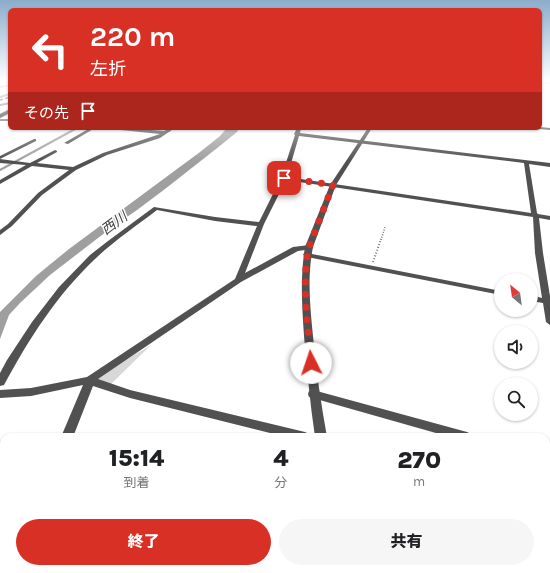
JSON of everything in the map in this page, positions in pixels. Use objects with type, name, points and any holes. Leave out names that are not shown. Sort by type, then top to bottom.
[{"type":"street","points":[[66,143],[89,130]]},
{"type":"street","points":[[150,130],[166,133]]},
{"type":"street","points":[[0,233],[10,226],[40,194],[74,169],[106,154],[148,140],[170,130]]},
{"type":"street","points":[[238,280],[284,178],[298,130]]},
{"type":"street","points":[[320,433],[314,394],[305,286],[307,256],[309,247],[333,185],[369,130]]},
{"type":"street","points":[[296,134],[550,165]]},
{"type":"street","points":[[0,159],[34,140]]},
{"type":"street","points":[[0,182],[55,151]]},
{"type":"street","points":[[0,159],[74,169]]},
{"type":"street","points":[[526,162],[534,213],[536,216],[539,253],[550,322]]},
{"type":"street","points":[[284,178],[550,218]]},
{"type":"street","points":[[0,382],[13,358],[42,313],[63,288],[110,242],[156,208],[215,219],[262,224]]},
{"type":"street","points":[[0,394],[32,392],[90,380],[238,280],[296,249],[309,247]]},
{"type":"street","points":[[307,256],[494,292]]},
{"type":"street","points":[[538,300],[548,302]]},
{"type":"street","points":[[69,433],[90,380]]},
{"type":"street","points":[[90,380],[103,386],[130,394],[289,433]]},
{"type":"street","points":[[314,394],[453,433]]},
{"type":"path","points":[[371,268],[385,227]]},
{"type":"shaded area","points":[[151,345],[110,385],[94,379]]},
{"type":"water","name":"西川","points":[[225,130],[238,130],[165,189],[50,275],[9,315],[0,339],[0,312],[36,276],[69,249],[220,136]]},
{"type":"waterway","points":[[0,170],[73,130]]},
{"type":"route","points":[[284,178],[333,185],[309,247],[307,256],[305,286],[311,363]]}]
